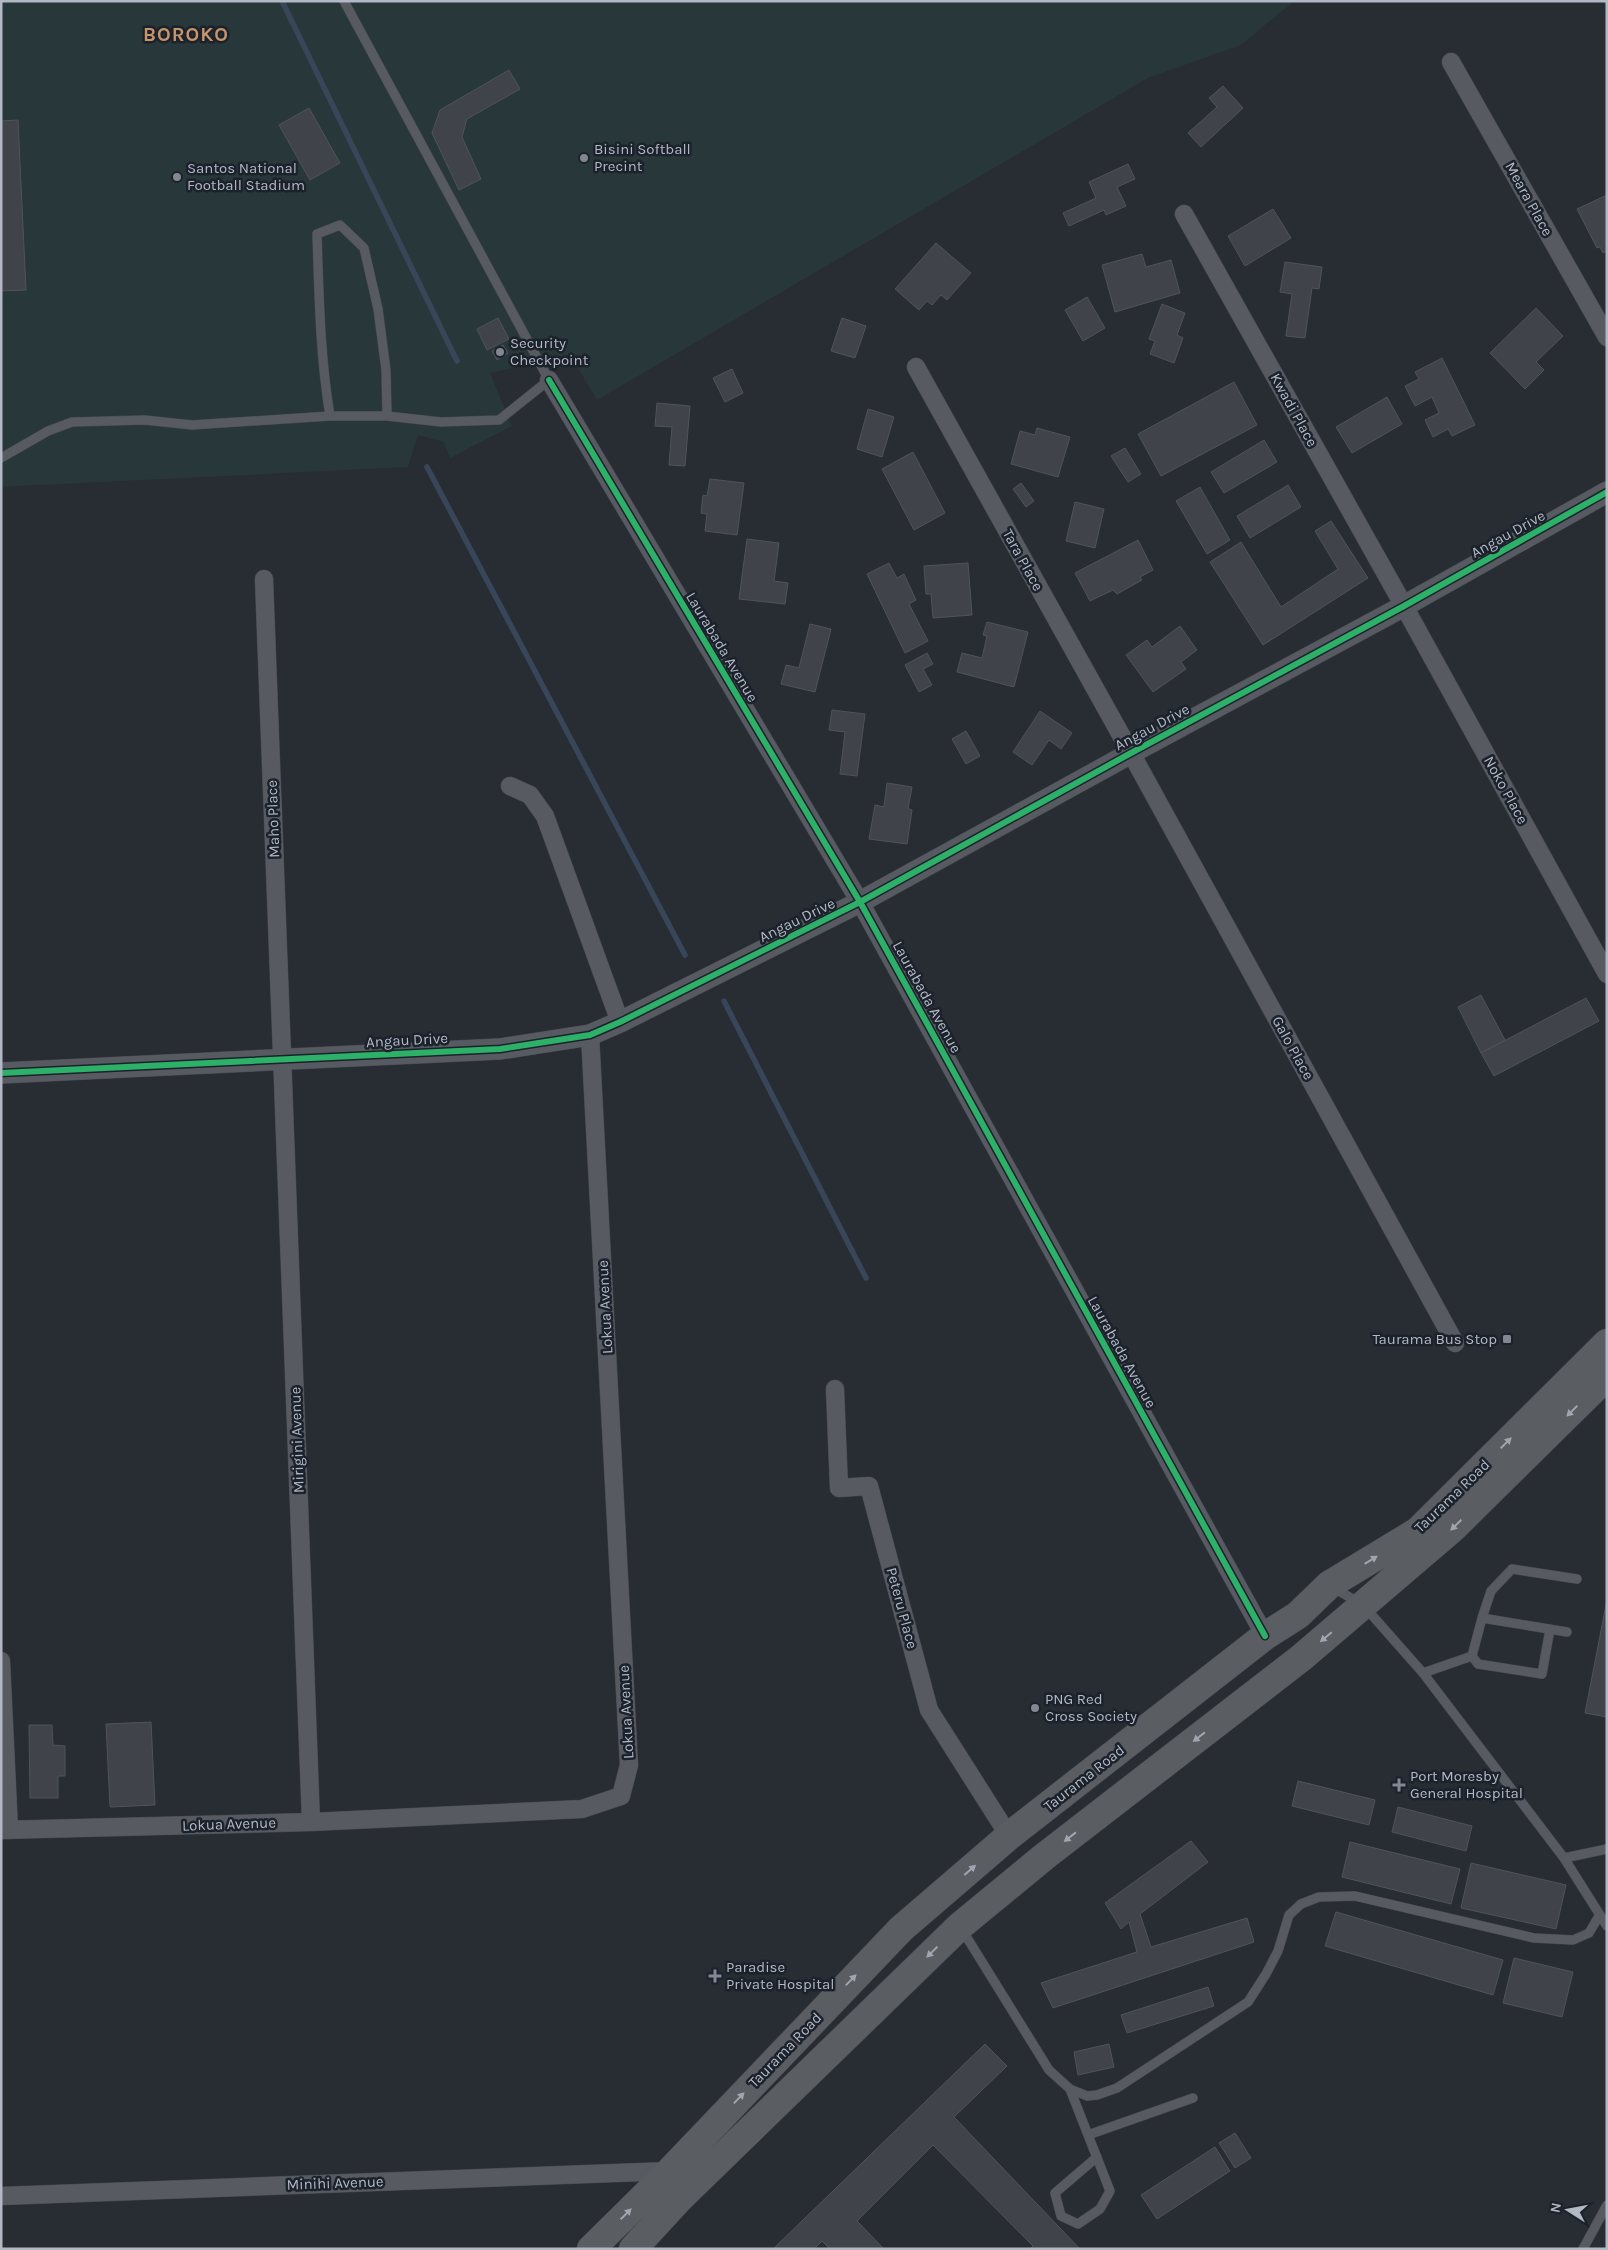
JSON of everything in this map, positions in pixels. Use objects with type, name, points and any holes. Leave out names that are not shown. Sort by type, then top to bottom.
[{"type":"main road","name":"Taurama Road","points":[[591,2249],[670,2171],[901,1929],[1009,1836],[1264,1636],[1298,1615],[1329,1585],[1418,1531],[1607,1343]]},
{"type":"main road","name":"Taurama Road","points":[[633,2249],[680,2198],[960,1926],[1045,1856],[1301,1658],[1364,1605],[1453,1528],[1607,1376]]},
{"type":"street","name":"Meara Place","points":[[1451,62],[1607,337]]},
{"type":"street","name":"Kwadi Place","points":[[1184,214],[1404,606]]},
{"type":"street","name":"Tara Place","points":[[916,367],[1131,753]]},
{"type":"street","name":"Laurabada Avenue","points":[[549,380],[860,902],[1264,1636]]},
{"type":"street","name":"Angau Drive","points":[[1,1073],[500,1049],[590,1035],[620,1022],[860,902],[1404,606],[1607,492]]},
{"type":"street","name":"Maho Place","points":[[264,580],[283,1058]]},
{"type":"street","name":"Noko Place","points":[[1404,606],[1607,974]]},
{"type":"street","name":"Galo Place","points":[[1131,753],[1455,1342]]},
{"type":"street","points":[[510,786],[530,795],[545,816],[620,1022]]},
{"type":"street","name":"Lokua Avenue","points":[[5,1830],[311,1822],[582,1809],[621,1796],[629,1764],[590,1035]]},
{"type":"street","name":"Mirigini Avenue","points":[[283,1058],[311,1822]]},
{"type":"street","name":"Peteru Place","points":[[835,1388],[839,1488],[869,1486],[929,1710],[1009,1836]]},
{"type":"street","points":[[1,1662],[5,1830]]},
{"type":"street","name":"Minihi Avenue","points":[[1,2196],[670,2171]]},
{"type":"lane","points":[[1,458],[48,431],[72,422],[145,420],[192,425],[330,416],[388,416],[441,422],[499,420],[549,380],[344,1]]},
{"type":"lane","points":[[330,416],[324,375],[320,322],[317,234],[340,225],[364,248],[378,309],[386,370],[388,416]]},
{"type":"lane","points":[[1472,1656],[1482,1618],[1492,1591],[1512,1569],[1577,1579]]},
{"type":"lane","points":[[1329,1585],[1364,1605],[1423,1673],[1564,1858],[1607,1926]]},
{"type":"lane","points":[[1482,1618],[1567,1632]]},
{"type":"lane","points":[[1472,1656],[1478,1664],[1542,1674],[1550,1629]]},
{"type":"lane","points":[[1423,1673],[1472,1656]]},
{"type":"lane","points":[[1564,1858],[1607,1850]]},
{"type":"lane","points":[[960,1926],[1049,2070],[1070,2089],[1088,2096],[1117,2088],[1248,2002],[1266,1974],[1278,1950],[1289,1915],[1301,1904],[1319,1897],[1355,1896],[1534,1938],[1573,1940],[1589,1933],[1599,1916]]},
{"type":"lane","points":[[1070,2089],[1088,2134],[1097,2157],[1110,2191],[1100,2209],[1078,2224],[1061,2216],[1056,2193],[1097,2157]]},
{"type":"lane","points":[[1088,2134],[1193,2098]]},
{"type":"lane","points":[[1583,2249],[1607,2205]]},
{"type":"shaded area","points":[[1,1],[1294,1],[1241,45],[1148,78],[597,400],[570,355],[490,373],[512,426],[450,458],[444,442],[418,435],[408,467],[1,487]]},
{"type":"building","points":[[509,70],[520,89],[467,119],[462,137],[481,179],[459,190],[432,133],[440,110]]},
{"type":"building","points":[[1223,86],[1243,108],[1201,147],[1188,133],[1217,107],[1209,98]]},
{"type":"building","points":[[309,108],[340,163],[310,180],[279,125]]},
{"type":"building","points":[[18,120],[26,290],[1,291],[1,121]]},
{"type":"building","points":[[1128,164],[1135,179],[1117,187],[1126,206],[1106,215],[1104,210],[1069,226],[1063,213],[1096,198],[1089,182]]},
{"type":"building","points":[[1607,195],[1607,251],[1603,253],[1600,247],[1597,248],[1577,209]]},
{"type":"building","points":[[1273,209],[1291,238],[1245,266],[1228,236]]},
{"type":"building","points":[[936,243],[971,273],[947,300],[941,295],[932,305],[927,301],[919,310],[895,289]]},
{"type":"building","points":[[1142,254],[1146,267],[1171,260],[1180,293],[1115,312],[1102,265]]},
{"type":"building","points":[[1285,262],[1322,267],[1319,289],[1312,288],[1305,338],[1286,336],[1292,294],[1280,292]]},
{"type":"building","points":[[1087,297],[1105,328],[1083,341],[1065,310]]},
{"type":"building","points":[[1162,304],[1185,313],[1177,335],[1183,338],[1174,363],[1150,354],[1155,341],[1149,339]]},
{"type":"building","points":[[1536,308],[1563,336],[1536,362],[1544,370],[1525,389],[1490,353]]},
{"type":"building","points":[[498,318],[509,339],[487,350],[477,329]]},
{"type":"building","points":[[842,318],[866,326],[855,358],[831,351]]},
{"type":"building","name":"Security Checkpoint","points":[[503,345],[508,353],[497,360],[492,351]]},
{"type":"building","points":[[1442,358],[1475,425],[1452,436],[1448,429],[1433,437],[1425,420],[1439,413],[1432,397],[1415,406],[1405,386],[1419,379],[1415,372]]},
{"type":"building","points":[[732,369],[743,393],[725,402],[713,378]]},
{"type":"building","points":[[1234,382],[1257,425],[1161,476],[1138,434]]},
{"type":"building","points":[[1387,397],[1402,424],[1352,453],[1336,427]]},
{"type":"building","points":[[657,403],[690,406],[685,466],[669,465],[672,427],[655,426]]},
{"type":"building","points":[[868,409],[894,417],[882,457],[857,449]]},
{"type":"building","points":[[1037,428],[1070,437],[1058,477],[1011,464],[1020,431],[1035,435]]},
{"type":"building","points":[[1264,440],[1277,462],[1224,493],[1211,472]]},
{"type":"building","points":[[1125,448],[1141,474],[1128,482],[1111,456]]},
{"type":"building","points":[[913,452],[945,513],[914,530],[882,469]]},
{"type":"building","points":[[710,479],[744,483],[737,535],[705,531],[707,514],[701,513],[703,495],[707,496]]},
{"type":"building","points":[[1021,483],[1034,501],[1026,507],[1013,489]]},
{"type":"building","points":[[1288,485],[1301,507],[1250,538],[1237,516]]},
{"type":"building","points":[[1200,487],[1230,540],[1207,554],[1176,501]]},
{"type":"building","points":[[1075,502],[1104,509],[1095,548],[1066,541]]},
{"type":"building","points":[[1331,521],[1368,578],[1263,645],[1210,562],[1241,542],[1281,607],[1338,569],[1315,531]]},
{"type":"building","points":[[747,539],[779,543],[774,581],[788,583],[785,604],[739,599]]},
{"type":"building","points":[[1138,540],[1153,570],[1140,577],[1142,580],[1117,594],[1113,590],[1090,601],[1075,573]]},
{"type":"building","points":[[889,563],[897,578],[904,574],[916,600],[909,604],[928,641],[905,653],[867,574]]},
{"type":"building","points":[[968,563],[972,615],[933,618],[931,594],[926,594],[924,566]]},
{"type":"building","points":[[987,622],[1028,632],[1014,687],[957,672],[962,653],[982,658],[987,636],[983,635]]},
{"type":"building","points":[[810,624],[831,629],[815,692],[781,684],[786,665],[799,668]]},
{"type":"building","points":[[1180,626],[1197,650],[1181,662],[1186,669],[1153,692],[1126,655],[1147,640],[1152,647]]},
{"type":"building","points":[[927,653],[933,664],[923,669],[932,685],[919,692],[905,665]]},
{"type":"building","points":[[832,710],[865,714],[857,776],[840,774],[845,732],[829,730]]},
{"type":"building","points":[[1040,711],[1072,733],[1061,749],[1049,740],[1032,765],[1013,752]]},
{"type":"building","points":[[966,731],[980,756],[966,764],[952,739]]},
{"type":"building","points":[[887,783],[912,787],[908,809],[912,810],[907,844],[869,839],[875,805],[884,807]]},
{"type":"building","points":[[1481,995],[1505,1040],[1481,1053],[1458,1007]]},
{"type":"building","points":[[1586,998],[1599,1021],[1494,1076],[1481,1053]]},
{"type":"building","points":[[1607,1600],[1607,1717],[1585,1713]]},
{"type":"building","points":[[151,1722],[155,1805],[110,1807],[106,1724]]},
{"type":"building","points":[[29,1725],[52,1725],[53,1745],[65,1746],[65,1776],[58,1776],[58,1798],[30,1798]]},
{"type":"building","points":[[1298,1781],[1375,1800],[1369,1825],[1292,1806]]},
{"type":"building","points":[[1398,1807],[1472,1826],[1466,1851],[1392,1832]]},
{"type":"building","points":[[1191,1841],[1208,1862],[1140,1914],[1151,1947],[1247,1918],[1254,1942],[1053,2008],[1041,1983],[1137,1952],[1129,1922],[1121,1929],[1105,1903]]},
{"type":"building","points":[[1350,1842],[1460,1869],[1451,1904],[1342,1877]]},
{"type":"building","points":[[1471,1863],[1566,1885],[1556,1929],[1461,1908]]},
{"type":"building","points":[[1336,1912],[1503,1960],[1493,1995],[1325,1946]]},
{"type":"building","points":[[1514,1958],[1573,1972],[1562,2017],[1503,2003]]},
{"type":"building","points":[[1208,1987],[1214,2006],[1127,2033],[1121,2015]]},
{"type":"building","points":[[985,2044],[1007,2066],[954,2117],[1080,2249],[1030,2249],[1033,2246],[933,2145],[857,2221],[884,2249],[830,2249],[822,2241],[814,2249],[773,2249]]},
{"type":"building","points":[[1109,2044],[1114,2067],[1078,2075],[1074,2052]]},
{"type":"building","points":[[1235,2133],[1251,2158],[1235,2168],[1219,2143]]},
{"type":"building","points":[[1215,2147],[1230,2171],[1157,2219],[1141,2195]]},
{"type":"waterway","points":[[282,1],[457,361]]},
{"type":"waterway","points":[[427,467],[685,955]]},
{"type":"waterway","points":[[724,1001],[866,1278]]},
{"type":"cycle path","points":[[549,380],[860,902],[1265,1636]]},
{"type":"cycle path","points":[[1,1073],[500,1049],[590,1035],[620,1022],[860,902],[1404,606],[1607,492]]},
{"type":"place","name":"Bisini Softball Precint","points":[[584,158]]},
{"type":"place","name":"Santos National Football Stadium","points":[[177,177]]},
{"type":"place","name":"Security Checkpoint","points":[[500,352]]},
{"type":"place","name":"Taurama Bus Stop","points":[[1507,1339]]},
{"type":"place","name":"PNG Red Cross Society","points":[[1035,1708]]},
{"type":"place","name":"Port Moresby General Hospital","points":[[1399,1785]]},
{"type":"place","name":"Paradise Private Hospital","points":[[715,1976]]},
{"type":"district","name":"BOROKO","points":[[186,34]]}]
